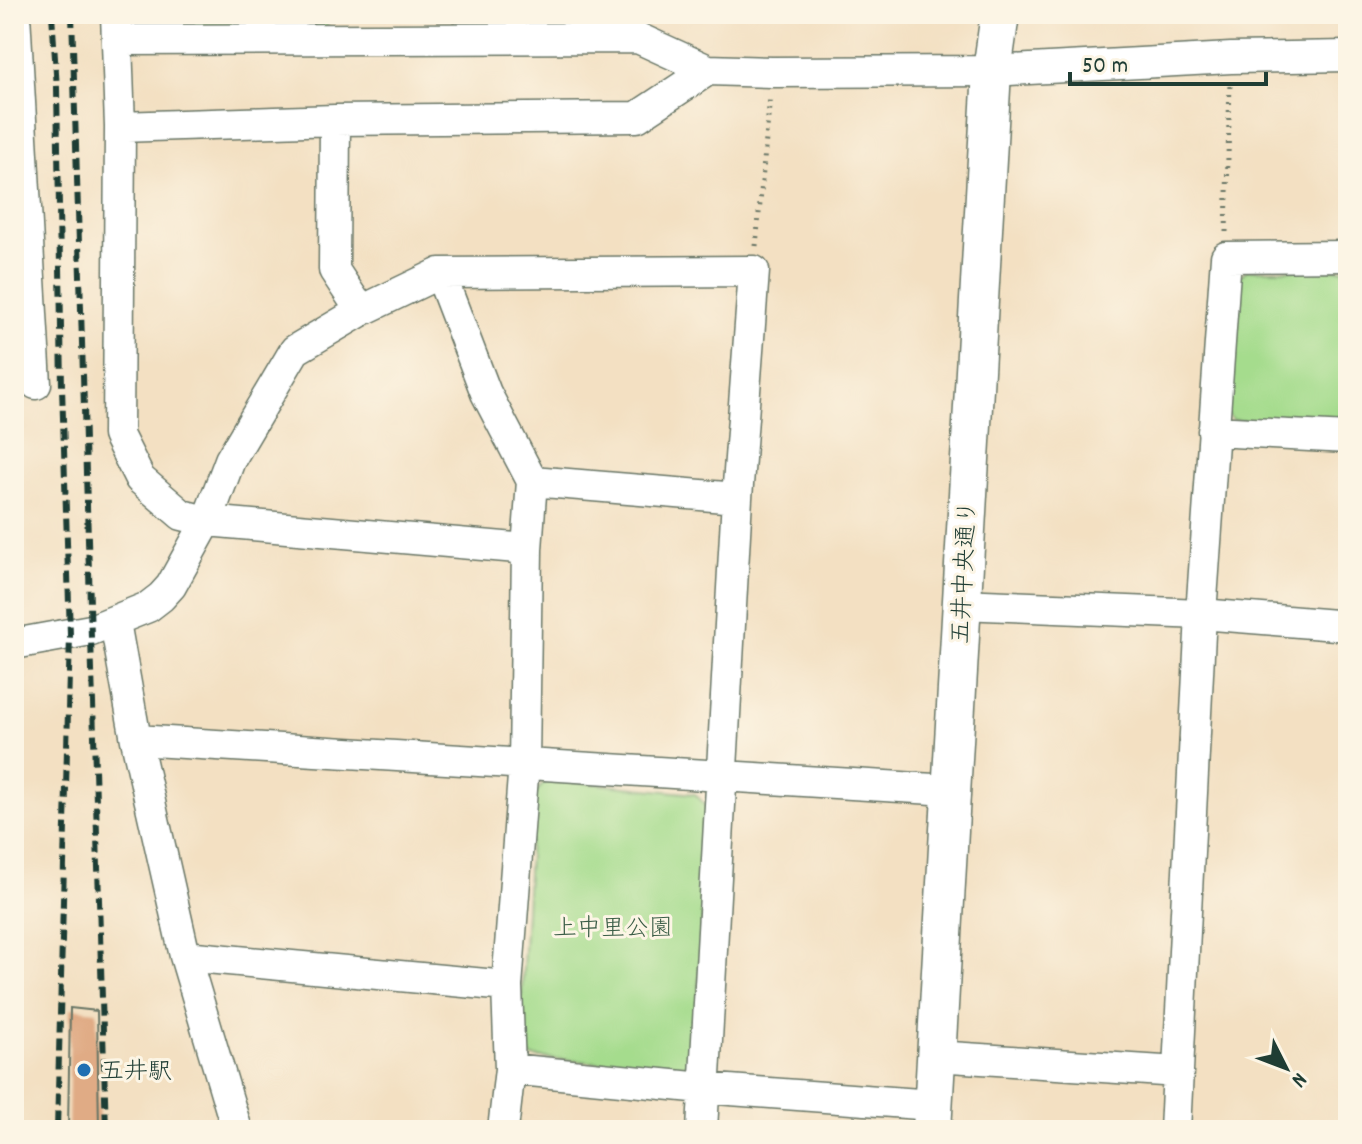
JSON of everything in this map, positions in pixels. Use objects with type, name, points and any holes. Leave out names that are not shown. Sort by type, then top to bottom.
[{"type":"street","points":[[15,14],[36,384]]},
{"type":"street","name":"五井中央通り","points":[[932,1117],[992,71],[1000,14]]},
{"type":"street","points":[[527,549],[207,521],[182,515],[140,479],[118,435],[118,27],[340,26],[638,38],[708,70],[772,72],[992,71],[1231,58],[1348,56]]},
{"type":"street","points":[[120,127],[335,120],[637,117],[708,70]]},
{"type":"street","points":[[335,120],[334,270],[361,311]]},
{"type":"street","points":[[1175,1130],[1201,614],[1226,257],[1348,256]]},
{"type":"street","points":[[14,644],[70,635],[115,622],[148,607],[161,597],[171,586],[207,521],[230,460],[295,350],[361,311],[440,273],[754,271],[737,498],[702,1130]]},
{"type":"street","points":[[440,273],[486,393],[532,481],[527,549],[524,763],[507,986],[510,1069],[503,1130]]},
{"type":"street","points":[[1213,431],[1348,438]]},
{"type":"street","points":[[532,481],[737,498]]},
{"type":"street","points":[[961,604],[1201,614],[1348,626]]},
{"type":"street","points":[[115,622],[136,740],[185,956],[237,1130]]},
{"type":"street","points":[[136,740],[950,790]]},
{"type":"street","points":[[185,956],[507,986]]},
{"type":"street","points":[[935,1056],[1178,1072]]},
{"type":"street","points":[[510,1069],[703,1088],[932,1117]]},
{"type":"path","points":[[1226,257],[1231,58]]},
{"type":"path","points":[[754,271],[772,72]]},
{"type":"green space","points":[[132,14],[329,14],[327,28],[139,30],[133,24]]},
{"type":"green space","points":[[1348,269],[1348,428],[1232,420],[1225,410],[1236,279],[1247,270]]},
{"type":"green space","name":"上中里公園","points":[[547,779],[695,794],[708,808],[695,1057],[680,1070],[532,1057],[519,1046],[532,797]]},
{"type":"building","name":"五井駅","points":[[70,1008],[97,1011],[99,1130],[68,1130]]},
{"type":"railway","points":[[52,14],[57,88],[70,635],[57,1130]]},
{"type":"railway","points":[[72,14],[106,1130]]},
{"type":"place","name":"五井駅","points":[[84,1070]]}]
